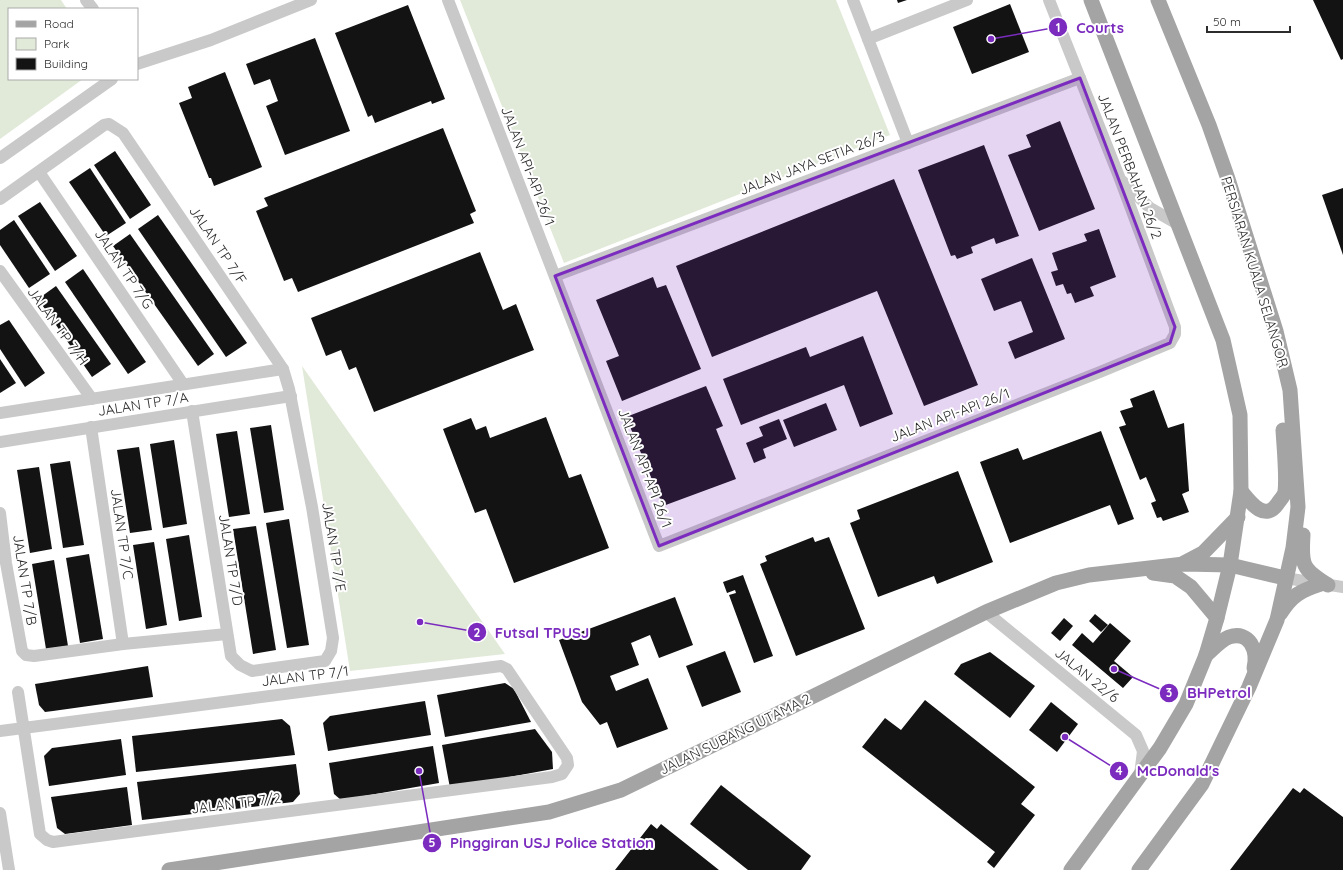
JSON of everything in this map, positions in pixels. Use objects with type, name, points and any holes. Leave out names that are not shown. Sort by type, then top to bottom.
[{"type":"main road","points":[[1071,870],[1140,775],[1186,704],[1206,655],[1217,618],[1230,565],[1241,491],[1240,415],[1223,340],[1176,223],[1091,0]]},
{"type":"main road","name":"PERSIARAN KUALA SELANGOR","points":[[1158,0],[1209,124],[1228,179],[1276,331],[1290,390],[1298,507],[1293,548],[1285,578],[1277,620]]},
{"type":"main road","points":[[1241,491],[1252,505],[1259,510],[1268,511],[1275,508],[1285,494],[1283,416],[1290,390]]},
{"type":"main road","points":[[1298,507],[1304,529],[1302,558],[1313,576],[1325,584]]},
{"type":"main road","points":[[1184,564],[1203,553],[1238,517]]},
{"type":"main road","name":"JALAN SUBANG UTAMA 2","points":[[168,870],[549,812],[621,790],[986,612],[1056,583],[1089,575],[1184,564],[1230,565],[1285,578]]},
{"type":"main road","points":[[1127,570],[1175,576],[1191,587],[1217,618]]},
{"type":"main road","points":[[1139,870],[1202,784],[1249,687],[1277,620],[1289,601],[1301,591],[1325,584]]},
{"type":"main road","points":[[1206,655],[1229,637],[1240,636],[1246,639],[1253,646],[1257,658],[1249,687]]},
{"type":"street","points":[[86,0],[92,8]]},
{"type":"street","points":[[138,64],[211,40],[311,0]]},
{"type":"street","name":"JALAN API-API 26/1","points":[[448,0],[659,546],[1078,381],[1170,343]]},
{"type":"street","points":[[853,0],[908,143]]},
{"type":"street","points":[[868,39],[966,0]]},
{"type":"street","name":"JALAN PERBAHAN 26/2","points":[[1049,0],[1120,180],[1174,327],[1175,334],[1170,343]]},
{"type":"street","name":"JALAN JAYA SETIA 26/3","points":[[555,276],[1080,78]]},
{"type":"street","points":[[0,158],[111,80]]},
{"type":"street","name":"JALAN TP 7/F","points":[[39,172],[104,125],[109,124],[123,133],[283,368],[291,396]]},
{"type":"street","points":[[1,197],[39,172]]},
{"type":"street","name":"JALAN TP 7/G","points":[[39,172],[183,384]]},
{"type":"street","points":[[1120,180],[1150,208],[1176,223]]},
{"type":"street","name":"JALAN TP 7/H","points":[[0,271],[92,399]]},
{"type":"street","points":[[0,414],[283,368]]},
{"type":"street","name":"JALAN TP 7/A","points":[[0,442],[291,396]]},
{"type":"street","name":"JALAN TP 7/E","points":[[283,668],[325,661],[331,651],[333,638],[312,507],[291,396]]},
{"type":"street","name":"JALAN TP 7/D","points":[[192,412],[231,656],[240,665],[252,672],[283,668]]},
{"type":"street","name":"JALAN TP 7/C","points":[[91,427],[123,644]]},
{"type":"street","name":"JALAN TP 7/B","points":[[0,513],[6,563],[22,651],[26,655],[34,656],[123,644]]},
{"type":"street","points":[[1285,578],[1343,587]]},
{"type":"street","name":"JALAN 22/6","points":[[986,612],[1136,735],[1143,751],[1140,775]]},
{"type":"street","points":[[123,644],[227,634]]},
{"type":"street","name":"JALAN TP 7/1","points":[[0,731],[501,666],[507,669],[567,758]]},
{"type":"street","name":"JALAN TP 7/2","points":[[18,692],[40,834],[53,842],[552,777],[562,774],[568,765],[567,758]]},
{"type":"street","points":[[0,813],[9,870]]},
{"type":"highlighted area","points":[[1080,78],[1175,327],[1170,343],[659,546],[555,276]]},
{"type":"green space","points":[[0,0],[61,0],[66,8],[8,8],[8,80],[82,80],[0,139]]},
{"type":"green space","points":[[460,0],[836,0],[890,135],[564,263]]},
{"type":"green space","points":[[302,366],[505,654],[350,671]]},
{"type":"building","points":[[897,0],[907,0],[898,3]]},
{"type":"building","points":[[1313,0],[1343,0],[1343,59],[1341,60]]},
{"type":"building","points":[[1010,4],[1029,52],[972,74],[953,27]]},
{"type":"building","points":[[408,5],[445,99],[432,104],[431,101],[375,123],[372,115],[368,117],[335,33]]},
{"type":"building","points":[[315,38],[350,131],[285,155],[266,106],[278,101],[270,79],[254,85],[246,64]]},
{"type":"building","points":[[225,72],[262,167],[214,186],[211,178],[209,178],[179,103],[192,98],[188,87]]},
{"type":"building","points":[[1060,121],[1095,209],[1039,231],[1008,155],[1031,147],[1026,135]]},
{"type":"building","points":[[443,128],[476,211],[470,214],[474,223],[298,292],[292,278],[284,281],[256,211],[268,206],[264,198]]},
{"type":"building","points":[[984,145],[1019,236],[996,244],[994,238],[971,247],[973,253],[957,259],[955,255],[951,256],[918,170]]},
{"type":"building","points":[[115,151],[151,205],[130,219],[94,165]]},
{"type":"building","points":[[90,168],[126,223],[106,236],[69,182]]},
{"type":"building","points":[[894,179],[978,385],[924,406],[877,291],[712,357],[676,266]]},
{"type":"building","points":[[1343,188],[1343,255],[1322,195]]},
{"type":"building","points":[[40,202],[77,256],[55,271],[18,216]]},
{"type":"building","points":[[158,215],[247,343],[226,357],[138,229]]},
{"type":"building","points":[[14,220],[50,274],[29,288],[0,245],[0,230]]},
{"type":"building","points":[[1099,229],[1116,277],[1090,287],[1094,296],[1075,303],[1071,293],[1067,294],[1063,284],[1056,286],[1051,272],[1058,270],[1052,253],[1087,241],[1084,234]]},
{"type":"building","points":[[130,234],[214,354],[198,366],[113,246]]},
{"type":"building","points":[[480,252],[503,310],[516,304],[534,350],[374,412],[356,367],[349,370],[341,350],[326,356],[311,318]]},
{"type":"building","points":[[1032,258],[1065,339],[1015,359],[1008,342],[1033,332],[1021,301],[994,311],[981,279]]},
{"type":"building","points":[[83,269],[146,362],[128,374],[65,282]]},
{"type":"building","points":[[653,277],[657,288],[666,285],[701,369],[622,401],[606,361],[619,356],[596,300]]},
{"type":"building","points":[[56,286],[111,364],[92,377],[38,299]]},
{"type":"building","points":[[9,320],[45,373],[25,387],[0,349],[0,325]]},
{"type":"building","points":[[863,336],[893,414],[860,427],[844,385],[741,425],[723,379],[806,347],[810,357]]},
{"type":"building","points":[[0,359],[16,383],[0,393]]},
{"type":"building","points":[[706,386],[723,426],[716,429],[736,479],[663,506],[626,417]]},
{"type":"building","points":[[1154,390],[1168,428],[1184,423],[1189,491],[1182,494],[1189,512],[1163,521],[1161,517],[1157,518],[1151,503],[1156,501],[1146,477],[1140,480],[1119,427],[1126,425],[1120,411],[1133,407],[1130,399]]},
{"type":"building","points":[[826,403],[837,430],[794,447],[783,420]]},
{"type":"building","points":[[546,417],[569,478],[581,474],[609,548],[514,583],[486,509],[475,513],[443,429],[471,418],[476,430],[486,426],[490,438]]},
{"type":"building","points":[[779,419],[787,439],[763,449],[766,458],[754,463],[746,443],[763,436],[759,427]]},
{"type":"building","points":[[271,425],[284,510],[264,513],[250,428]]},
{"type":"building","points":[[237,431],[250,514],[229,517],[216,434]]},
{"type":"building","points":[[1101,431],[1134,519],[1118,525],[1110,505],[1010,543],[980,462],[1018,448],[1023,460]]},
{"type":"building","points":[[174,440],[187,524],[163,528],[150,444]]},
{"type":"building","points":[[139,447],[152,530],[130,533],[117,450]]},
{"type":"building","points":[[70,461],[84,545],[63,548],[50,464]]},
{"type":"building","points":[[39,467],[52,549],[30,553],[17,470]]},
{"type":"building","points":[[958,471],[993,562],[937,584],[934,576],[878,597],[850,523],[860,519],[857,510]]},
{"type":"building","points":[[289,519],[309,645],[287,648],[266,523]]},
{"type":"building","points":[[256,526],[276,650],[253,654],[233,529]]},
{"type":"building","points":[[189,535],[202,617],[179,621],[166,539]]},
{"type":"building","points":[[813,537],[815,542],[829,537],[865,629],[796,656],[760,564],[767,561],[765,556]]},
{"type":"building","points":[[154,542],[167,625],[146,629],[133,545]]},
{"type":"building","points":[[89,554],[103,639],[80,643],[66,558]]},
{"type":"building","points":[[54,560],[68,646],[46,649],[32,564]]},
{"type":"building","points":[[743,575],[773,656],[754,663],[729,595],[736,593],[735,590],[727,593],[723,582]]},
{"type":"building","points":[[675,597],[693,645],[659,658],[650,635],[631,643],[639,665],[610,676],[616,691],[648,678],[668,729],[617,748],[607,722],[600,725],[582,702],[559,640]]},
{"type":"building","points":[[1095,614],[1108,625],[1101,632],[1089,621]]},
{"type":"building","points":[[1064,618],[1073,626],[1060,641],[1051,633]]},
{"type":"building","points":[[1110,623],[1131,641],[1114,661],[1133,677],[1123,688],[1072,645],[1082,633],[1093,643]]},
{"type":"building","points":[[725,651],[741,692],[702,707],[686,666]]},
{"type":"building","points":[[990,652],[1035,686],[1010,718],[954,674],[961,664]]},
{"type":"building","points":[[148,666],[153,697],[45,712],[39,705],[35,684]]},
{"type":"building","points":[[505,683],[514,689],[531,722],[445,737],[437,695]]},
{"type":"building","points":[[925,700],[1035,787],[1021,804],[1035,815],[994,868],[987,862],[995,852],[862,747],[885,718],[901,730]]},
{"type":"building","points":[[425,701],[431,735],[328,751],[323,723],[330,716]]},
{"type":"building","points":[[1051,702],[1078,724],[1057,752],[1029,730]]},
{"type":"building","points":[[282,719],[290,726],[295,755],[136,772],[132,736]]},
{"type":"building","points":[[535,729],[552,752],[553,769],[450,788],[442,745]]},
{"type":"building","points":[[121,739],[126,775],[49,786],[44,756],[52,748]]},
{"type":"building","points":[[433,746],[439,783],[341,800],[334,794],[329,763]]},
{"type":"building","points":[[296,764],[300,794],[293,802],[142,820],[137,782]]},
{"type":"building","points":[[721,785],[811,856],[801,870],[748,870],[690,824]]},
{"type":"building","points":[[127,787],[132,825],[65,834],[57,828],[51,797]]},
{"type":"building","points":[[1293,788],[1300,793],[1304,788],[1343,817],[1343,870],[1230,870]]},
{"type":"building","points":[[651,824],[657,829],[661,824],[719,870],[615,870]]},
{"type":"place","name":"Courts","points":[[991,39]]},
{"type":"place","name":"Futsal TPUSJ","points":[[420,622]]},
{"type":"place","name":"BHPetrol","points":[[1114,669]]},
{"type":"place","name":"McDonald's","points":[[1065,737]]},
{"type":"place","name":"Pinggiran USJ Police Station","points":[[419,771]]}]
